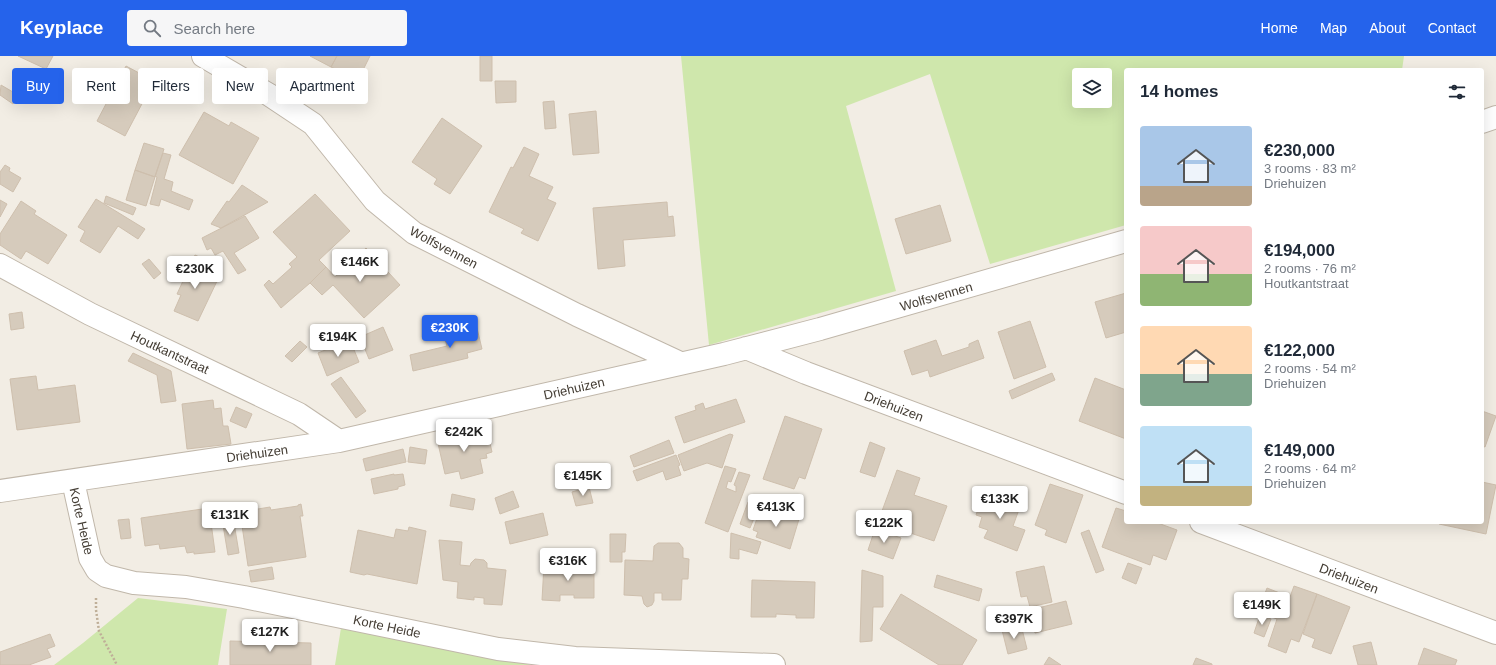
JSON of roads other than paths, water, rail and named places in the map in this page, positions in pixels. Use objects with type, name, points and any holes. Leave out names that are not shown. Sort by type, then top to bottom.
[{"type":"street","name":"Wolfsvennen","points":[[203,56],[268,94],[313,124],[375,201],[414,234],[577,315],[680,363]]},
{"type":"street","points":[[1484,121],[1496,117]]},
{"type":"street","name":"Wolfsvennen","points":[[746,348],[820,329],[1124,242]]},
{"type":"street","name":"Houtkantstraat","points":[[0,265],[90,314],[299,414],[339,441]]},
{"type":"street","name":"Driehuizen","points":[[0,491],[339,441],[746,348],[806,373],[1124,493]]},
{"type":"street","name":"Korte Heide","points":[[73,481],[90,558],[97,570],[106,576],[134,583],[186,587],[244,597],[498,649],[575,658],[774,665]]},
{"type":"street","name":"Driehuizen","points":[[1207,524],[1496,633]]}]
